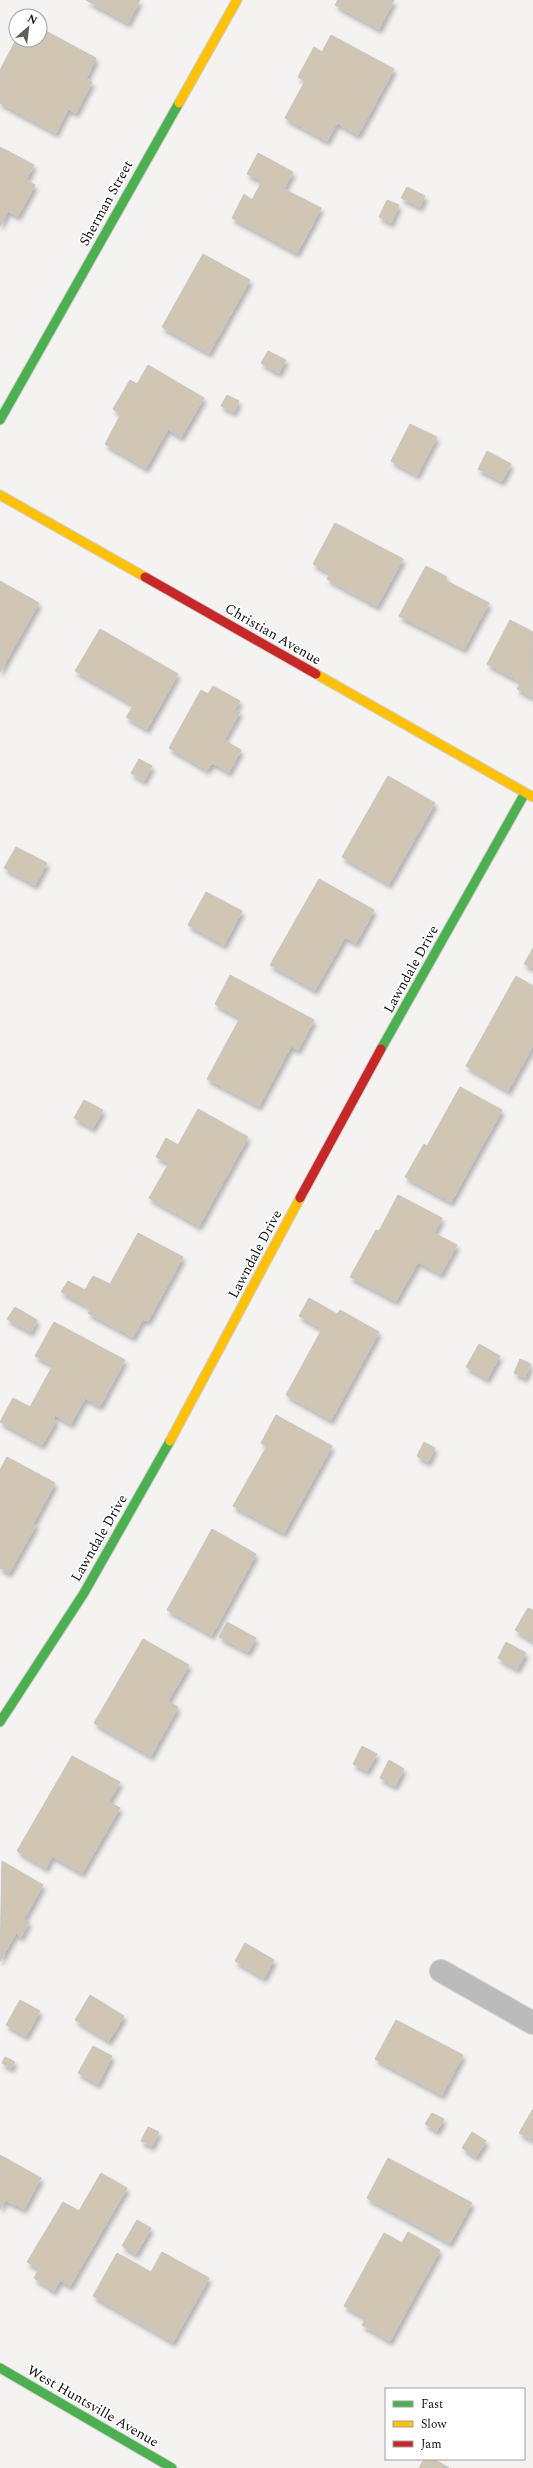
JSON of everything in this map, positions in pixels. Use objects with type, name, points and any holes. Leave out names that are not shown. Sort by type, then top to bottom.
[{"type":"street","name":"Sherman Street","points":[[0,420],[237,0]]},
{"type":"street","name":"Christian Avenue","points":[[0,495],[529,795]]},
{"type":"street","name":"Lawndale Drive","points":[[0,1722],[100,1568],[257,1282],[306,1187],[529,795]]},
{"type":"street","points":[[441,1971],[533,2024]]},
{"type":"street","name":"West Huntsville Avenue","points":[[0,2368],[167,2467]]},
{"type":"building","points":[[86,0],[140,0],[128,23]]},
{"type":"building","points":[[338,0],[394,0],[379,29],[335,5]]},
{"type":"building","points":[[48,32],[96,58],[86,79],[92,82],[76,113],[68,109],[56,133],[0,103],[0,70],[12,48],[48,48]]},
{"type":"building","points":[[331,35],[394,69],[358,135],[337,123],[327,141],[285,118],[305,81],[298,77],[314,47],[322,52]]},
{"type":"building","points":[[0,147],[34,165],[26,180],[35,185],[18,216],[8,211],[0,226]]},
{"type":"building","points":[[258,153],[293,172],[284,189],[321,208],[297,253],[232,218],[244,194],[252,200],[262,181],[247,174]]},
{"type":"building","points":[[407,187],[425,196],[420,207],[401,198]]},
{"type":"building","points":[[387,200],[399,205],[391,223],[379,217]]},
{"type":"building","points":[[203,254],[250,280],[209,353],[162,327]]},
{"type":"building","points":[[268,351],[286,360],[279,373],[261,363]]},
{"type":"building","points":[[148,365],[204,398],[181,437],[168,429],[146,468],[105,444],[121,414],[113,409],[130,380],[137,384]]},
{"type":"building","points":[[227,395],[239,401],[234,412],[221,406]]},
{"type":"building","points":[[410,424],[437,437],[417,475],[391,461]]},
{"type":"building","points":[[487,451],[511,464],[502,481],[478,469]]},
{"type":"building","points":[[335,523],[403,559],[377,606],[327,579],[330,573],[313,564]]},
{"type":"building","points":[[426,566],[447,577],[445,580],[489,603],[464,649],[399,616]]},
{"type":"building","points":[[0,581],[39,603],[0,672]]},
{"type":"building","points":[[510,620],[533,632],[532,697],[517,689],[521,682],[487,664]]},
{"type":"building","points":[[100,629],[178,674],[147,729],[126,717],[134,705],[75,671]]},
{"type":"building","points":[[213,686],[240,701],[235,710],[240,712],[224,740],[241,750],[229,772],[212,763],[207,770],[169,748],[201,690],[208,694]]},
{"type":"building","points":[[139,759],[152,766],[144,781],[131,773]]},
{"type":"building","points":[[388,776],[435,803],[389,884],[342,857]]},
{"type":"building","points":[[16,847],[47,863],[35,885],[4,868]]},
{"type":"building","points":[[319,879],[374,910],[356,943],[345,937],[315,990],[270,965]]},
{"type":"building","points":[[206,892],[242,911],[224,945],[188,925]]},
{"type":"building","points":[[533,948],[533,968],[524,964]]},
{"type":"building","points":[[230,975],[314,1020],[298,1050],[291,1046],[259,1106],[207,1079],[240,1018],[215,1004]]},
{"type":"building","points":[[516,976],[533,986],[533,1046],[508,1091],[466,1066]]},
{"type":"building","points":[[460,1087],[502,1110],[451,1202],[405,1177],[424,1144],[427,1146]]},
{"type":"building","points":[[84,1100],[103,1110],[93,1128],[74,1118]]},
{"type":"building","points":[[198,1109],[248,1137],[199,1226],[149,1198],[169,1163],[156,1157],[166,1138],[178,1145]]},
{"type":"building","points":[[398,1195],[442,1218],[434,1233],[457,1245],[441,1274],[418,1262],[396,1301],[350,1277],[376,1230],[379,1231]]},
{"type":"building","points":[[138,1233],[183,1257],[148,1321],[143,1319],[133,1337],[88,1313],[91,1308],[61,1292],[68,1281],[85,1290],[93,1276],[110,1284]]},
{"type":"building","points":[[309,1298],[337,1314],[340,1310],[379,1332],[331,1420],[286,1395],[322,1329],[299,1316]]},
{"type":"building","points":[[15,1307],[37,1320],[31,1332],[7,1319]]},
{"type":"building","points":[[54,1322],[125,1360],[100,1406],[85,1398],[71,1424],[55,1415],[53,1419],[56,1421],[42,1445],[0,1422],[13,1398],[30,1407],[53,1365],[35,1356]]},
{"type":"building","points":[[479,1344],[500,1356],[487,1379],[466,1367]]},
{"type":"building","points":[[520,1359],[531,1364],[525,1378],[514,1373]]},
{"type":"building","points":[[276,1415],[332,1446],[284,1533],[233,1506],[267,1446],[261,1443]]},
{"type":"building","points":[[424,1442],[435,1448],[428,1462],[417,1456]]},
{"type":"building","points":[[7,1457],[55,1483],[33,1524],[36,1525],[9,1573],[0,1568],[0,1470]]},
{"type":"building","points":[[212,1529],[256,1554],[212,1635],[167,1610]]},
{"type":"building","points":[[528,1608],[533,1610],[533,1641],[515,1630]]},
{"type":"building","points":[[227,1622],[256,1638],[248,1652],[219,1637]]},
{"type":"building","points":[[143,1639],[189,1665],[168,1701],[178,1707],[151,1756],[94,1723]]},
{"type":"building","points":[[506,1642],[526,1653],[517,1669],[498,1658]]},
{"type":"building","points":[[362,1746],[377,1754],[367,1771],[353,1764]]},
{"type":"building","points":[[72,1756],[120,1782],[109,1802],[120,1808],[82,1873],[52,1856],[46,1868],[17,1851]]},
{"type":"building","points":[[389,1760],[404,1769],[395,1786],[380,1778]]},
{"type":"building","points":[[2,1861],[43,1885],[24,1919],[29,1922],[21,1937],[16,1933],[0,1961]]},
{"type":"building","points":[[245,1943],[274,1960],[264,1978],[235,1961]]},
{"type":"building","points":[[90,1995],[124,2016],[109,2041],[75,2020]]},
{"type":"building","points":[[20,2000],[40,2011],[26,2036],[6,2025]]},
{"type":"building","points":[[396,2020],[463,2055],[442,2095],[375,2059]]},
{"type":"building","points":[[93,2046],[112,2056],[98,2084],[78,2073]]},
{"type":"building","points":[[5,2057],[15,2062],[11,2068],[2,2063]]},
{"type":"building","points":[[533,2109],[533,2140],[519,2133]]},
{"type":"building","points":[[432,2113],[444,2119],[437,2131],[425,2124]]},
{"type":"building","points":[[148,2127],[159,2132],[152,2146],[141,2141]]},
{"type":"building","points":[[472,2132],[486,2141],[476,2157],[462,2148]]},
{"type":"building","points":[[0,2155],[41,2178],[24,2209],[5,2200],[0,2209]]},
{"type":"building","points":[[388,2158],[472,2203],[450,2243],[367,2198]]},
{"type":"building","points":[[101,2173],[127,2188],[70,2286],[60,2280],[54,2291],[34,2278],[39,2269],[27,2262],[63,2202],[79,2211]]},
{"type":"building","points":[[137,2220],[151,2228],[136,2254],[122,2246]]},
{"type":"building","points":[[408,2232],[440,2250],[390,2341],[362,2325],[366,2318],[344,2306],[384,2233],[402,2243]]},
{"type":"building","points":[[162,2252],[209,2278],[173,2342],[93,2296],[117,2253],[151,2272]]},
{"type":"building","points":[[423,2460],[436,2460],[449,2468],[419,2468]]},
{"type":"traffic: fast","points":[[0,420],[179,103]]},
{"type":"traffic: fast","points":[[381,1049],[525,793]]},
{"type":"traffic: fast","points":[[0,1722],[84,1593],[170,1441]]},
{"type":"traffic: fast","points":[[0,2368],[172,2468]]},
{"type":"traffic: slow","points":[[179,103],[237,0]]},
{"type":"traffic: slow","points":[[0,495],[145,577]]},
{"type":"traffic: slow","points":[[316,674],[533,797]]},
{"type":"traffic: slow","points":[[170,1441],[300,1198]]},
{"type":"traffic: jam","points":[[145,577],[316,674]]},
{"type":"traffic: jam","points":[[300,1198],[381,1049]]}]
